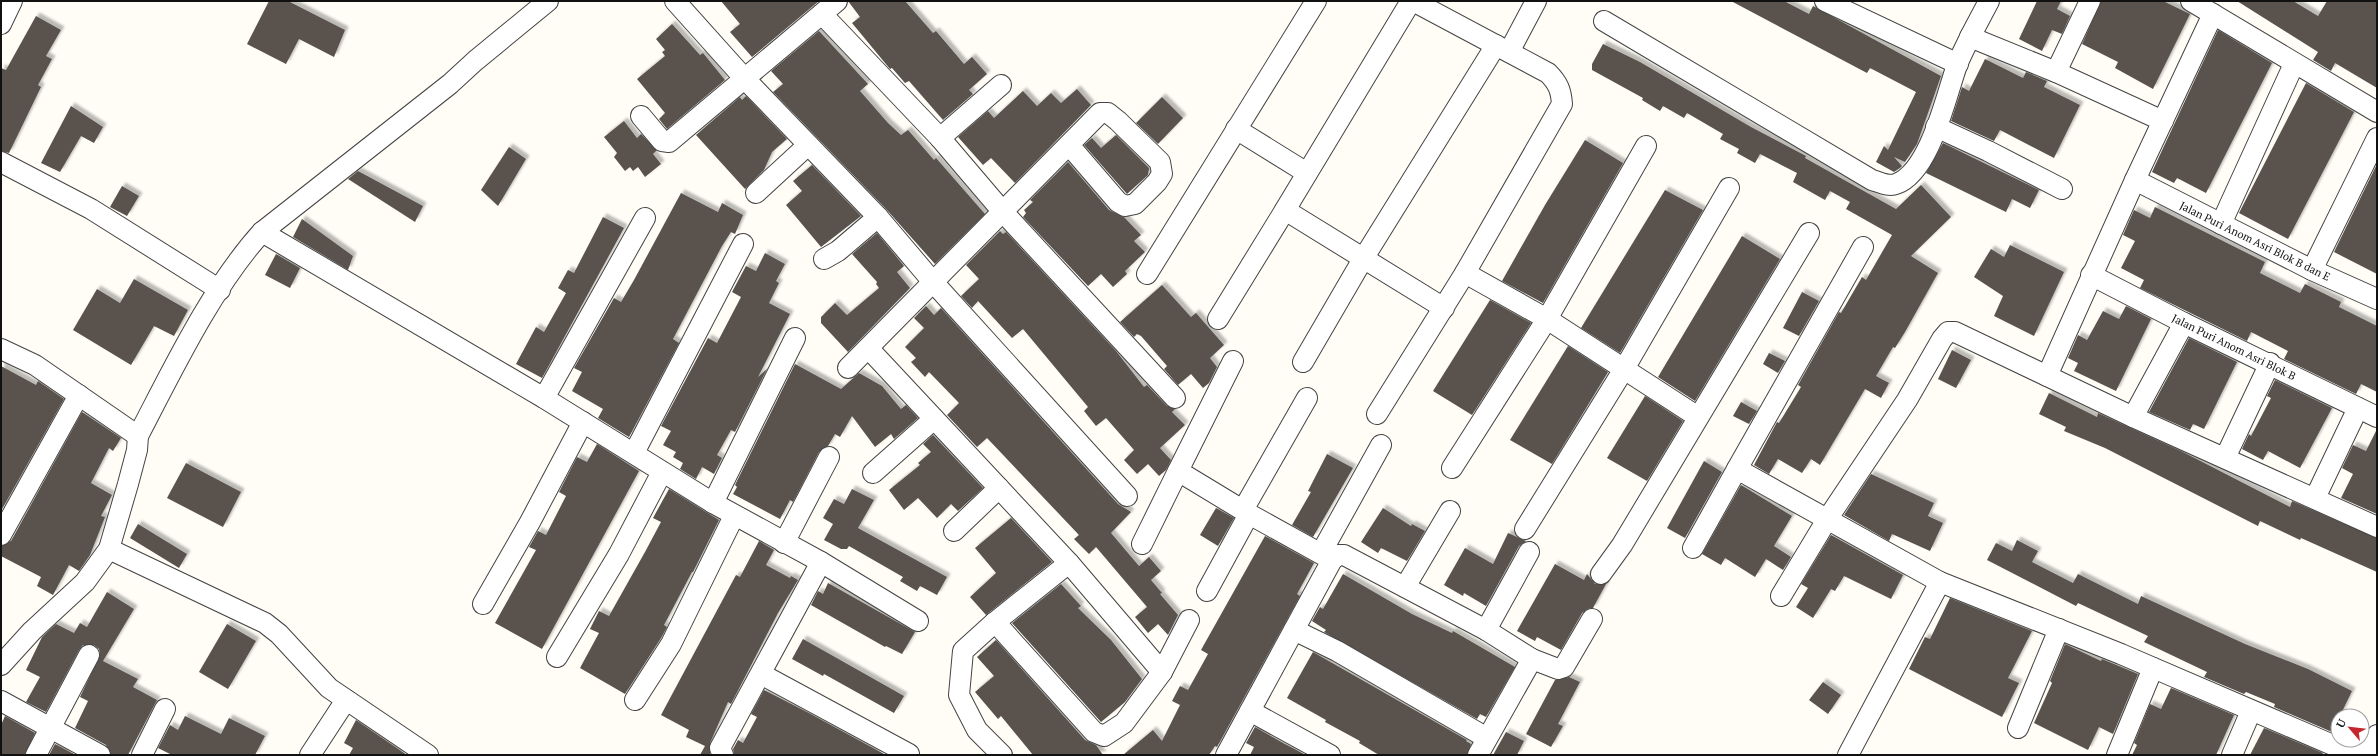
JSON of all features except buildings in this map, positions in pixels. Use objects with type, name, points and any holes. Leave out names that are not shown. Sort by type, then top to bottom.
[{"type":"street","points":[[1,24],[12,1]]},
{"type":"street","points":[[1,665],[32,631],[85,582],[109,549],[137,450],[138,436],[177,362],[243,253],[262,232],[450,84],[548,1]]},
{"type":"street","points":[[675,1],[745,79],[878,217],[933,282],[1127,496]]},
{"type":"street","points":[[641,116],[662,141],[669,142],[837,1]]},
{"type":"street","points":[[1147,274],[1316,1]]},
{"type":"street","points":[[1303,362],[1363,259],[1502,49],[1536,1]]},
{"type":"street","points":[[1825,1],[1958,64]]},
{"type":"street","points":[[1604,20],[1872,180],[1888,185],[1896,184],[1911,174],[1918,164],[1936,127],[1958,64],[1988,1]]},
{"type":"street","points":[[2056,72],[2090,1]]},
{"type":"street","points":[[2191,1],[2294,64],[2377,112]]},
{"type":"street","points":[[1218,319],[1308,173],[1422,3],[1502,49],[1548,73],[1557,81],[1561,90],[1562,104],[1465,273],[1377,414]]},
{"type":"street","points":[[822,14],[940,138],[1003,212],[1175,398]]},
{"type":"street","points":[[2047,376],[2135,180],[2213,14]]},
{"type":"street","points":[[1970,37],[2056,72],[2163,121]]},
{"type":"street","points":[[2221,224],[2294,64]]},
{"type":"street","points":[[940,138],[1001,85]]},
{"type":"street","points":[[848,368],[869,349],[1100,113],[1108,113],[1118,120],[1160,162],[1162,174],[1158,182],[1134,204],[1124,206],[1118,202],[1069,145]]},
{"type":"street","points":[[1936,127],[1988,151],[2062,189]]},
{"type":"street","points":[[1236,129],[1308,173]]},
{"type":"street","points":[[2312,270],[2377,138]]},
{"type":"street","points":[[756,192],[808,145]]},
{"type":"street","points":[[1452,468],[1547,320],[1646,146]]},
{"type":"street","points":[[1,162],[91,208],[220,290]]},
{"type":"street","name":"Jalan Puri Anom Asri Blok B dan E","points":[[2135,180],[2312,270],[2377,299]]},
{"type":"street","points":[[1525,528],[1624,369],[1729,188]]},
{"type":"street","points":[[1285,210],[1444,308]]},
{"type":"street","points":[[824,260],[838,251],[878,217]]},
{"type":"street","points":[[544,398],[645,218]]},
{"type":"street","points":[[262,232],[634,452],[662,472],[734,516],[821,562],[918,621]]},
{"type":"street","points":[[1601,574],[1622,545],[1809,233]]},
{"type":"street","points":[[634,452],[743,244]]},
{"type":"street","points":[[1693,548],[1863,246]]},
{"type":"street","points":[[1465,273],[1547,320],[1698,418]]},
{"type":"street","name":"Jalan Puri Anom Asri Blok B","points":[[2092,275],[2184,323],[2270,363],[2358,408],[2377,416]]},
{"type":"street","points":[[2133,417],[2184,323]]},
{"type":"street","points":[[1781,596],[1828,518],[1908,400],[1948,332],[1955,332],[2133,417],[2377,527]]},
{"type":"street","points":[[713,503],[795,338]]},
{"type":"street","points":[[1,349],[35,365],[138,436]]},
{"type":"street","points":[[869,349],[1069,563],[1162,672]]},
{"type":"street","points":[[1142,544],[1233,361]]},
{"type":"street","points":[[2225,458],[2270,363]]},
{"type":"street","points":[[1,535],[79,395]]},
{"type":"street","points":[[1206,591],[1307,398]]},
{"type":"street","points":[[2315,498],[2358,408]]},
{"type":"street","points":[[873,473],[934,419]]},
{"type":"street","points":[[484,604],[530,522],[583,422]]},
{"type":"street","points":[[1226,755],[1294,630],[1327,556],[1381,445]]},
{"type":"street","points":[[784,543],[829,457]]},
{"type":"street","points":[[1737,469],[1828,518],[1940,582],[2153,668],[2356,755]]},
{"type":"street","points":[[557,657],[619,554],[662,472]]},
{"type":"street","points":[[1178,472],[1246,512],[1327,556],[1344,555],[1486,630],[1532,659],[1558,669],[1564,667],[1592,618]]},
{"type":"street","points":[[954,531],[999,488]]},
{"type":"street","points":[[1404,587],[1450,511]]},
{"type":"street","points":[[635,700],[670,644],[734,516]]},
{"type":"street","points":[[109,549],[265,623],[279,634],[329,688],[424,754]]},
{"type":"street","points":[[1486,630],[1529,552]]},
{"type":"street","points":[[723,755],[720,748],[761,674],[782,631],[821,562]]},
{"type":"street","points":[[1002,755],[983,748],[977,730],[958,695],[963,652],[995,622],[1069,563]]},
{"type":"street","points":[[1848,755],[1940,582]]},
{"type":"street","points":[[995,622],[1094,732],[1104,736],[1124,723],[1162,672],[1189,620]]},
{"type":"street","points":[[2018,728],[2059,629]]},
{"type":"street","points":[[1294,630],[1337,651],[1483,746],[1532,659]]},
{"type":"street","points":[[36,755],[51,730],[89,655]]},
{"type":"street","points":[[2118,755],[2153,668]]},
{"type":"street","points":[[761,674],[909,754]]},
{"type":"street","points":[[310,755],[346,700]]},
{"type":"street","points":[[1,701],[51,730],[100,755]]},
{"type":"street","points":[[142,755],[165,709]]},
{"type":"street","points":[[1250,711],[1330,755]]},
{"type":"street","points":[[2232,755],[2251,711]]},
{"type":"street","points":[[2364,755],[2377,735]]}]
